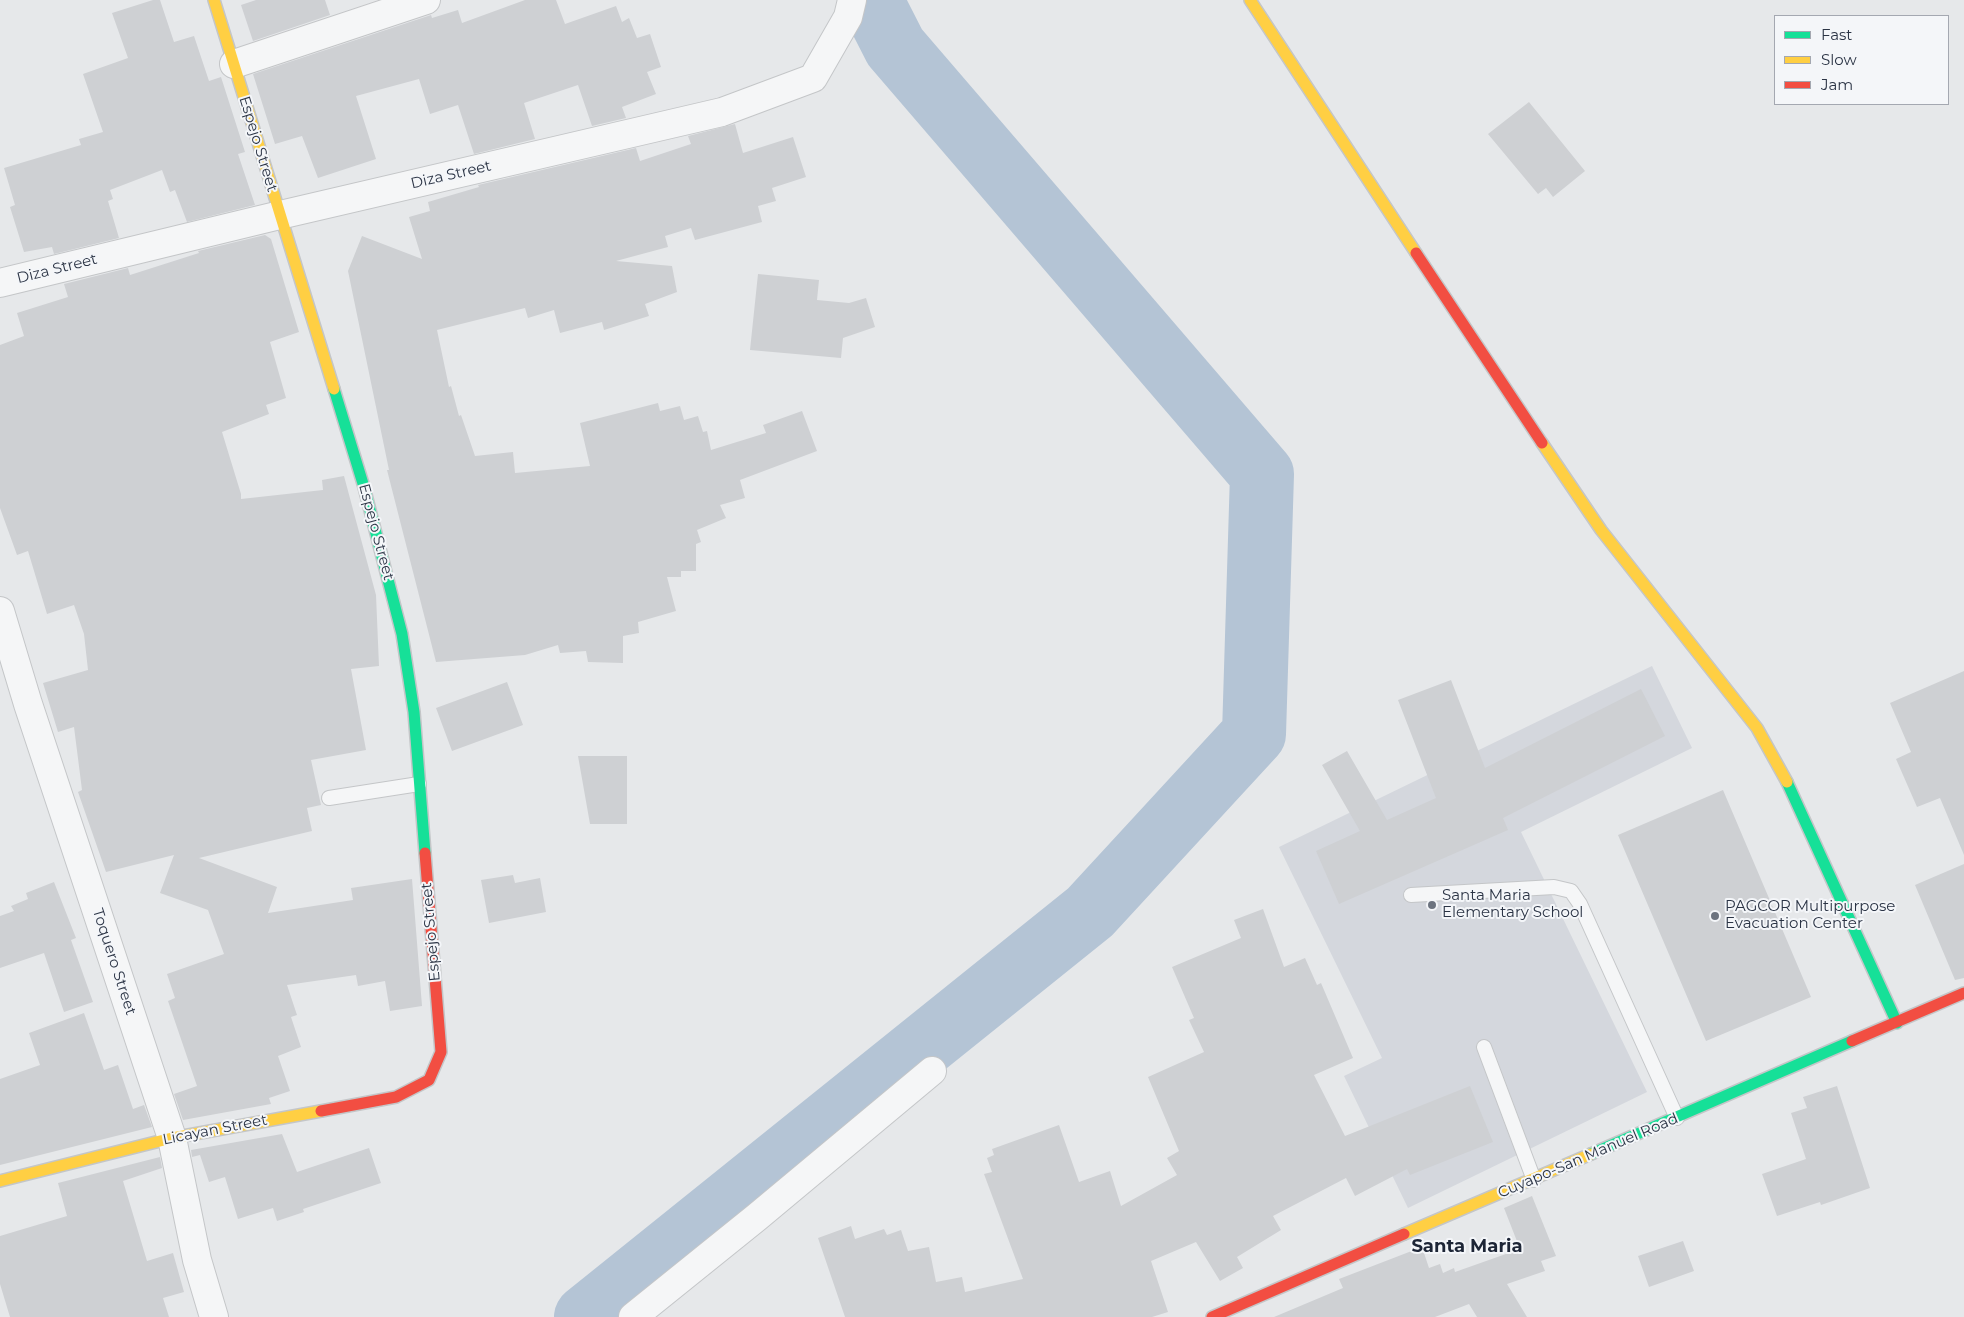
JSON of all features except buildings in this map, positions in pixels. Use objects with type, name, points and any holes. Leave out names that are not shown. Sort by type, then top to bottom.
[{"type":"street","name":"Espejo Street","points":[[214,0],[364,487],[402,634],[414,712],[441,1052],[429,1080]]},
{"type":"street","points":[[234,64],[426,0]]},
{"type":"street","points":[[1250,0],[1501,384],[1601,530],[1757,728],[1788,784],[1897,1022]]},
{"type":"street","name":"Diza Street","points":[[0,283],[280,215],[722,112],[813,78],[850,9]]},
{"type":"street","name":"Toquero Street","points":[[0,611],[28,704],[172,1138],[197,1260],[214,1317]]},
{"type":"street","name":"Cuyapo-San Manuel Road","points":[[1212,1317],[1964,994]]},
{"type":"street","points":[[633,1317],[757,1217],[932,1071]]},
{"type":"street","name":"Licayan Street","points":[[0,1181],[172,1138],[396,1097],[429,1080]]},
{"type":"lane","points":[[329,798],[419,784]]},
{"type":"lane","points":[[1411,895],[1554,887],[1571,891],[1580,904],[1677,1118]]},
{"type":"lane","points":[[1484,1047],[1534,1180]]},
{"type":"shaded area","name":"Santa Maria Elementary School","points":[[1652,666],[1692,748],[1521,832],[1647,1092],[1408,1208],[1344,1076],[1382,1058],[1279,847]]},
{"type":"waterway","points":[[586,1317],[1090,912],[1254,734],[1262,474],[895,47],[871,0]]},
{"type":"traffic: fast","points":[[334,389],[364,487],[402,634],[414,712],[425,853]]},
{"type":"traffic: fast","points":[[1787,782],[1897,1023]]},
{"type":"traffic: fast","points":[[1591,1154],[1852,1041]]},
{"type":"traffic: slow","points":[[214,0],[334,389]]},
{"type":"traffic: slow","points":[[1250,0],[1416,253]]},
{"type":"traffic: slow","points":[[1542,443],[1601,530],[1757,728],[1787,782]]},
{"type":"traffic: slow","points":[[0,1181],[172,1138],[321,1111]]},
{"type":"traffic: slow","points":[[1404,1234],[1591,1154]]},
{"type":"traffic: jam","points":[[1416,253],[1542,443]]},
{"type":"traffic: jam","points":[[321,1111],[396,1097],[429,1080],[441,1052],[425,853]]},
{"type":"traffic: jam","points":[[1852,1041],[1964,993]]},
{"type":"traffic: jam","points":[[1212,1317],[1404,1234]]},
{"type":"place","name":"Santa Maria Elementary School","points":[[1432,905]]},
{"type":"place","name":"PAGCOR Multipurpose Evacuation Center","points":[[1715,916]]},
{"type":"district","name":"Santa Maria","points":[[1467,1247]]}]
